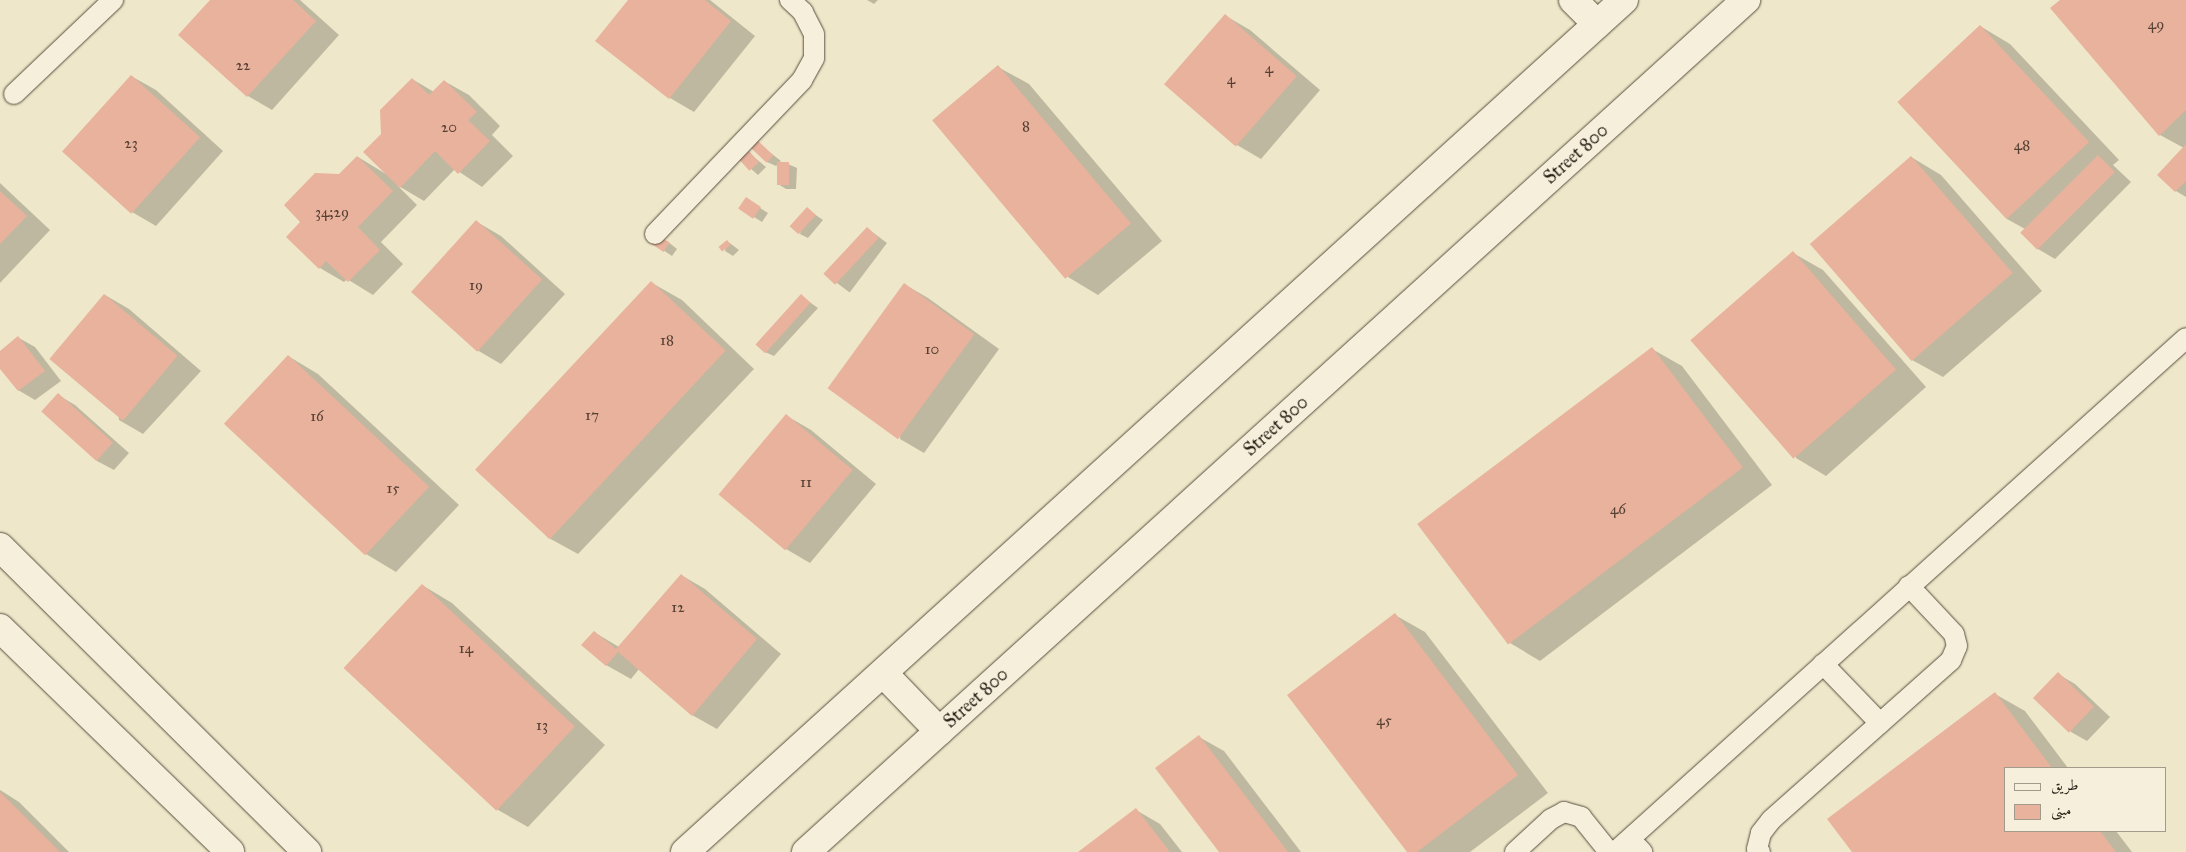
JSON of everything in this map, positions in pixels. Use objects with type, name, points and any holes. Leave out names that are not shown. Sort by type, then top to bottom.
[{"type":"street","points":[[1573,0],[1597,24]]},
{"type":"street","points":[[685,852],[1624,0]]},
{"type":"street","name":"Street 800","points":[[806,852],[1746,0]]},
{"type":"street","points":[[0,547],[307,852]]},
{"type":"street","points":[[0,628],[230,852]]},
{"type":"street","points":[[883,673],[939,731]]},
{"type":"lane","points":[[14,94],[114,0]]},
{"type":"lane","points":[[655,234],[802,80],[814,58],[814,34],[802,12],[790,0]]},
{"type":"lane","points":[[1629,848],[1823,664],[2186,338]]},
{"type":"lane","points":[[1760,852],[1757,849],[1761,833],[1771,820],[1951,660],[1957,646],[1954,634],[1910,586]]},
{"type":"lane","points":[[1823,664],[1880,723]]},
{"type":"lane","points":[[1515,852],[1551,819],[1564,812],[1580,817],[1609,852]]},
{"type":"building","points":[[210,0],[293,0],[316,21],[247,97],[178,35]]},
{"type":"building","points":[[628,0],[705,0],[731,21],[669,99],[595,41]]},
{"type":"building","points":[[2060,0],[2186,0],[2186,110],[2159,136],[2050,8]]},
{"type":"building","points":[[1225,14],[1297,76],[1236,147],[1164,84]]},
{"type":"building","points":[[1980,25],[2089,142],[2006,219],[1897,102]]},
{"type":"building","points":[[998,65],[1131,224],[1065,279],[932,120]]},
{"type":"building","points":[[131,75],[200,137],[131,214],[62,152]]},
{"type":"building","points":[[412,78],[429,95],[444,80],[477,112],[468,120],[490,141],[458,174],[435,151],[400,188],[363,152],[381,134],[380,110]]},
{"type":"building","points":[[758,141],[773,155],[767,163],[751,148]]},
{"type":"building","points":[[2186,144],[2186,181],[2175,192],[2157,175]]},
{"type":"building","points":[[749,151],[759,162],[749,171],[739,160]]},
{"type":"building","points":[[2098,155],[2115,172],[2037,250],[2020,233]]},
{"type":"building","points":[[357,156],[393,191],[358,227],[380,250],[348,282],[326,261],[319,269],[286,237],[300,222],[284,205],[315,173],[339,174]]},
{"type":"building","points":[[1911,156],[2013,273],[1912,361],[1810,244]]},
{"type":"building","points":[[777,162],[789,162],[789,185],[777,185]]},
{"type":"building","points":[[0,191],[27,216],[0,244]]},
{"type":"building","points":[[746,197],[761,207],[753,219],[738,209]]},
{"type":"building","points":[[807,207],[816,215],[799,234],[790,226]]},
{"type":"building","points":[[476,220],[542,280],[477,352],[411,292]]},
{"type":"building","points":[[867,227],[879,238],[835,285],[823,274]]},
{"type":"building","points":[[658,235],[670,243],[663,252],[652,244]]},
{"type":"building","points":[[727,240],[731,245],[722,252],[718,247]]},
{"type":"building","points":[[1793,251],[1896,369],[1793,459],[1690,340]]},
{"type":"building","points":[[651,281],[726,351],[550,539],[475,470]]},
{"type":"building","points":[[904,283],[974,334],[898,439],[828,388]]},
{"type":"building","points":[[104,294],[178,356],[123,421],[49,359]]},
{"type":"building","points":[[801,294],[811,303],[765,353],[755,345]]},
{"type":"building","points":[[18,336],[45,371],[18,391],[0,369],[0,351]]},
{"type":"building","points":[[1652,347],[1743,468],[1508,645],[1417,524]]},
{"type":"building","points":[[288,355],[429,487],[365,555],[224,424]]},
{"type":"building","points":[[58,393],[113,443],[96,461],[41,412]]},
{"type":"building","points":[[786,414],[853,470],[785,550],[719,494]]},
{"type":"building","points":[[681,574],[757,639],[692,716],[618,652],[606,666],[581,645],[594,631],[616,649]]},
{"type":"building","points":[[422,584],[575,727],[496,811],[344,668]]},
{"type":"building","points":[[1395,613],[1518,775],[1417,852],[1407,852],[1287,695]]},
{"type":"building","points":[[2058,672],[2094,707],[2069,733],[2033,698]]},
{"type":"building","points":[[1995,692],[2051,767],[2004,767],[2004,832],[2101,832],[2116,852],[1852,852],[1827,819]]},
{"type":"building","points":[[1199,735],[1288,852],[1219,852],[1155,768]]},
{"type":"building","points":[[0,792],[60,852],[0,852]]},
{"type":"building","points":[[1136,808],[1170,852],[1078,852]]}]
